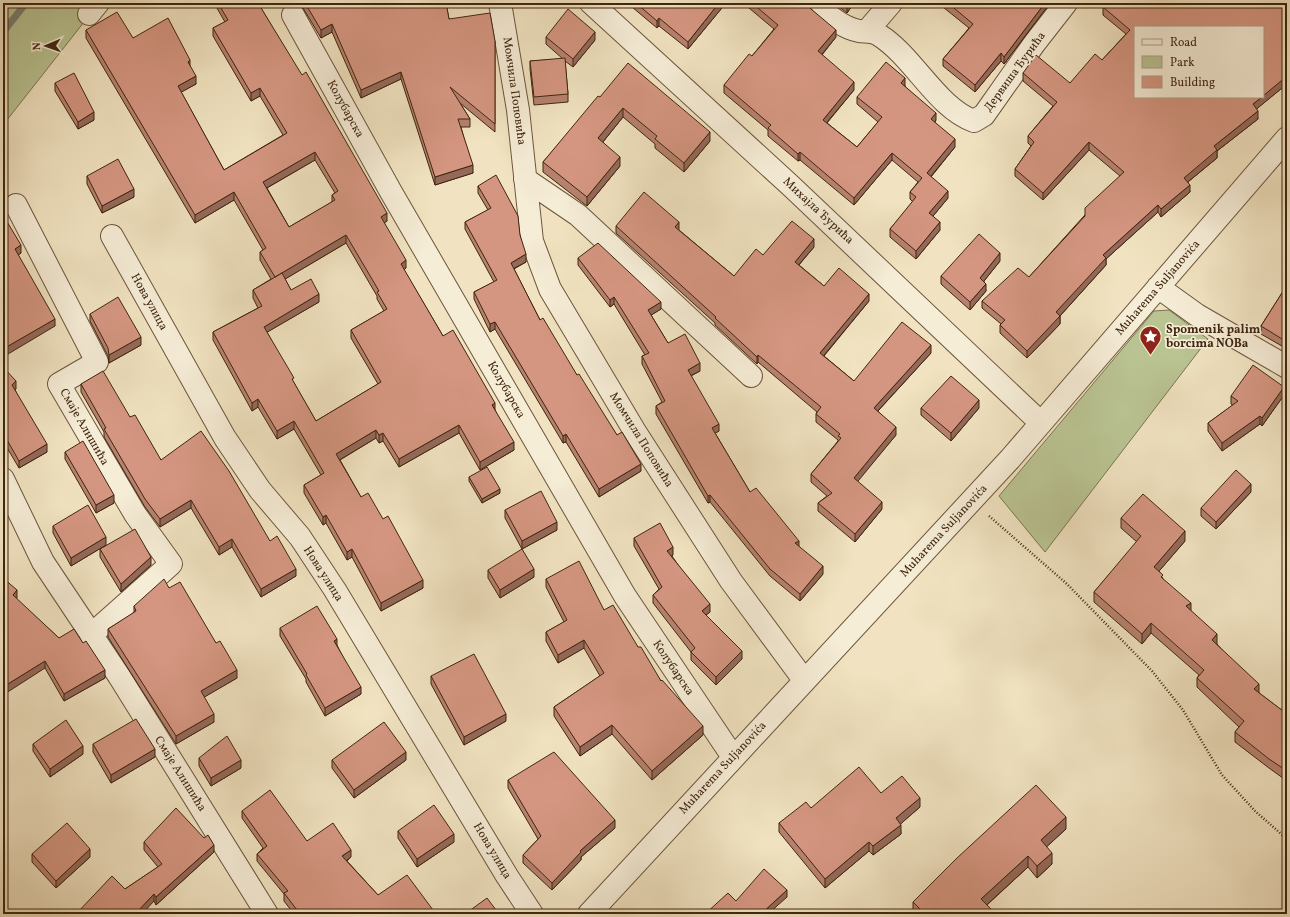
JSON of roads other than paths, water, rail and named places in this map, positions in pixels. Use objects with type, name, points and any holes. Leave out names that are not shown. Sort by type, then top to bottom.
[{"type":"street","name":"Момчила Поповића","points":[[500,3],[518,110],[532,241],[550,289],[634,430],[731,581],[804,680]]},
{"type":"street","name":"Михајла Ђурића","points":[[591,3],[791,186],[1042,423]]},
{"type":"street","name":"Дервиша Ђурића","points":[[815,3],[835,20],[849,28],[868,31],[878,35],[894,47],[950,107],[966,118],[974,121],[984,115],[1034,44],[1066,3]]},
{"type":"street","points":[[868,31],[891,3]]},
{"type":"street","name":"Колубарска","points":[[293,15],[391,192],[625,596],[733,757]]},
{"type":"street","name":"Muharema Suljanovića","points":[[589,914],[804,680],[972,502],[1042,423],[1287,138]]},
{"type":"street","points":[[525,179],[578,215],[751,376]]},
{"type":"street","name":"Смаје Алишића","points":[[16,204],[97,362],[59,384],[135,514],[171,564],[92,635]]},
{"type":"street","name":"Нова улица","points":[[112,236],[225,438],[260,490],[300,537],[335,590],[507,876],[532,914]]},
{"type":"street","points":[[1158,287],[1197,315],[1287,367]]},
{"type":"street","name":"Смаје Алишића","points":[[3,479],[43,562],[119,676],[267,914]]},
{"type":"waterway","points":[[3,32],[26,3]]},
{"type":"place","name":"Spomenik palim borcima NOBa","points":[[1150,356]]}]
